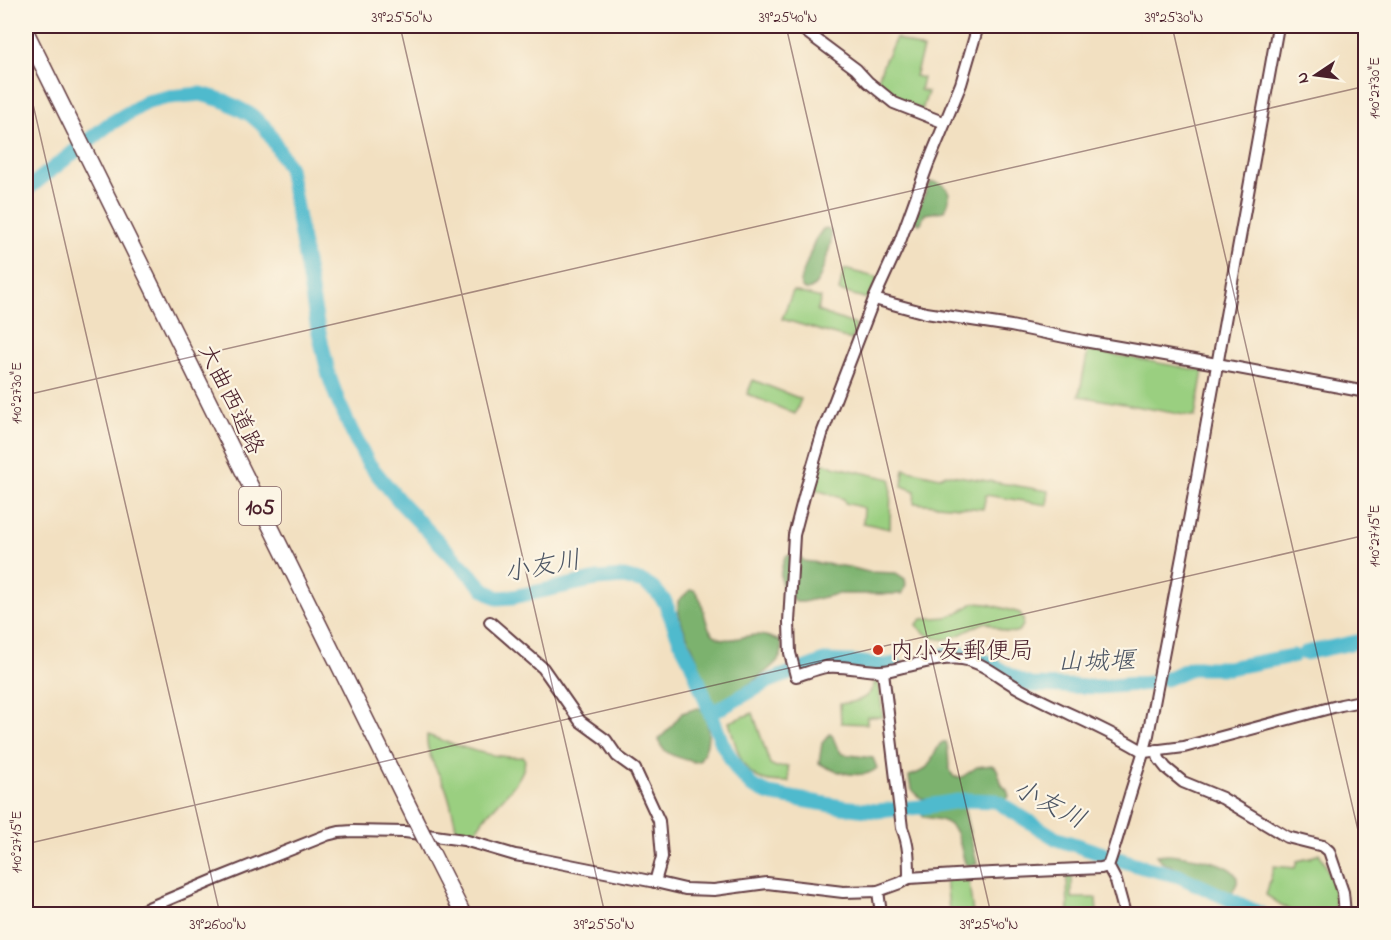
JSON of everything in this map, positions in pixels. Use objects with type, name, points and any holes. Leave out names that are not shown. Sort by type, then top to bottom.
[{"type":"highway","name":"大曲西道路","points":[[26,32],[464,915]]},
{"type":"street","points":[[978,26],[961,84],[823,431],[806,489],[794,535],[789,622],[790,653],[796,676],[826,667],[883,672],[924,662],[962,659],[996,673],[1016,687],[1123,739],[1144,752],[1184,747],[1365,700]]},
{"type":"street","points":[[1125,915],[1116,881],[1108,866],[1144,752],[1278,26]]},
{"type":"street","points":[[801,28],[856,69],[894,103],[945,123]]},
{"type":"street","points":[[874,299],[926,313],[1011,326],[1084,342],[1365,392]]},
{"type":"street","points":[[490,622],[543,668],[580,721],[606,740],[617,756],[635,769],[659,821],[662,857],[655,882]]},
{"type":"street","points":[[883,672],[897,794],[909,856],[909,878]]},
{"type":"street","points":[[1157,750],[1159,759],[1166,768],[1184,782],[1222,798],[1287,837],[1323,846],[1329,851],[1343,892],[1345,915]]},
{"type":"street","points":[[134,915],[327,835],[353,831],[405,832],[464,840],[515,855],[685,889],[732,889],[767,883],[843,892],[878,891],[909,878],[1108,866]]},
{"type":"street","points":[[878,891],[881,915]]},
{"type":"green space","points":[[896,38],[923,49],[915,76],[923,78],[920,90],[928,92],[922,110],[894,97],[877,82]]},
{"type":"green space","points":[[932,182],[947,188],[949,201],[944,211],[925,214],[919,224],[914,220],[915,215]]},
{"type":"green space","points":[[823,229],[830,230],[831,238],[823,267],[816,284],[811,289],[805,290],[800,281],[815,240]]},
{"type":"green space","points":[[844,269],[879,278],[868,299],[839,291]]},
{"type":"green space","points":[[793,291],[821,298],[817,311],[856,325],[852,340],[782,319]]},
{"type":"green space","points":[[1088,350],[1203,371],[1195,417],[1079,396]]},
{"type":"green space","points":[[753,380],[801,399],[795,414],[747,394]]},
{"type":"green space","points":[[820,463],[891,479],[890,529],[863,523],[864,508],[845,503],[844,499],[814,489]]},
{"type":"green space","points":[[904,469],[940,477],[946,474],[1049,491],[1047,505],[986,495],[983,509],[914,503],[915,491],[902,486]]},
{"type":"green space","points":[[798,555],[804,561],[868,572],[896,573],[905,579],[906,584],[902,594],[837,594],[796,602],[783,587],[780,577],[785,557]]},
{"type":"green space","points":[[690,590],[694,590],[698,595],[709,628],[717,637],[733,639],[760,635],[780,641],[781,644],[781,655],[771,668],[717,705],[712,702],[679,616],[678,601]]},
{"type":"green space","points":[[974,603],[988,604],[1020,613],[1023,625],[1019,631],[1009,632],[986,622],[959,635],[943,639],[925,634],[916,625],[922,619],[956,614]]},
{"type":"green space","points":[[878,680],[883,717],[867,717],[867,724],[841,723],[840,704],[867,696],[875,681]]},
{"type":"green space","points":[[698,708],[705,716],[708,736],[703,755],[699,761],[695,762],[667,752],[663,749],[659,739],[682,713]]},
{"type":"green space","points":[[753,713],[770,764],[776,767],[788,766],[789,782],[757,777],[744,765],[736,748],[729,722]]},
{"type":"green space","points":[[830,734],[842,754],[873,758],[877,768],[857,775],[840,772],[819,763],[822,743]]},
{"type":"green space","points":[[427,735],[487,754],[524,757],[525,764],[518,780],[484,819],[472,837],[457,832],[446,789],[428,749]]},
{"type":"green space","points":[[943,742],[946,742],[950,769],[954,777],[962,777],[977,767],[992,765],[997,769],[1002,785],[1007,790],[1008,798],[1002,800],[991,795],[978,794],[933,800],[921,798],[913,790],[909,776],[926,768]]},
{"type":"green space","points":[[949,805],[960,805],[964,808],[977,864],[968,866],[965,863],[959,839],[949,824],[924,817],[920,812]]},
{"type":"green space","points":[[1319,853],[1332,882],[1335,914],[1295,914],[1266,895],[1274,866],[1295,868],[1297,861]]},
{"type":"green space","points":[[1169,854],[1198,858],[1230,869],[1236,876],[1237,883],[1233,892],[1200,882],[1164,863],[1156,855]]},
{"type":"green space","points":[[1072,873],[1072,898],[1096,898],[1097,914],[1068,914],[1067,874]]},
{"type":"green space","points":[[968,875],[973,914],[927,914],[949,911],[946,878]]},
{"type":"waterway","name":"小友川","points":[[26,190],[108,125],[147,102],[201,94],[225,101],[251,115],[266,128],[289,168],[317,324],[329,376],[352,432],[368,463],[401,503],[484,589],[497,598],[513,597],[597,579],[624,577],[643,582],[656,591],[665,602],[722,743],[738,771],[752,786],[769,794],[876,811],[965,800],[996,801],[1057,839],[1143,867],[1179,876],[1261,914]]},
{"type":"waterway","name":"山城堰","points":[[1305,653],[1366,640]]},
{"type":"waterway","name":"山城堰","points":[[945,654],[969,655],[1031,685],[1098,687],[1150,683]]},
{"type":"waterway","name":"山城堰","points":[[1166,679],[1191,668],[1228,668],[1293,656]]},
{"type":"waterway","name":"山城堰","points":[[801,670],[824,661],[884,666],[895,664]]},
{"type":"waterway","name":"山城堰","points":[[710,713],[769,681],[788,674]]},
{"type":"place","name":"内小友郵便局","points":[[878,650]]}]
